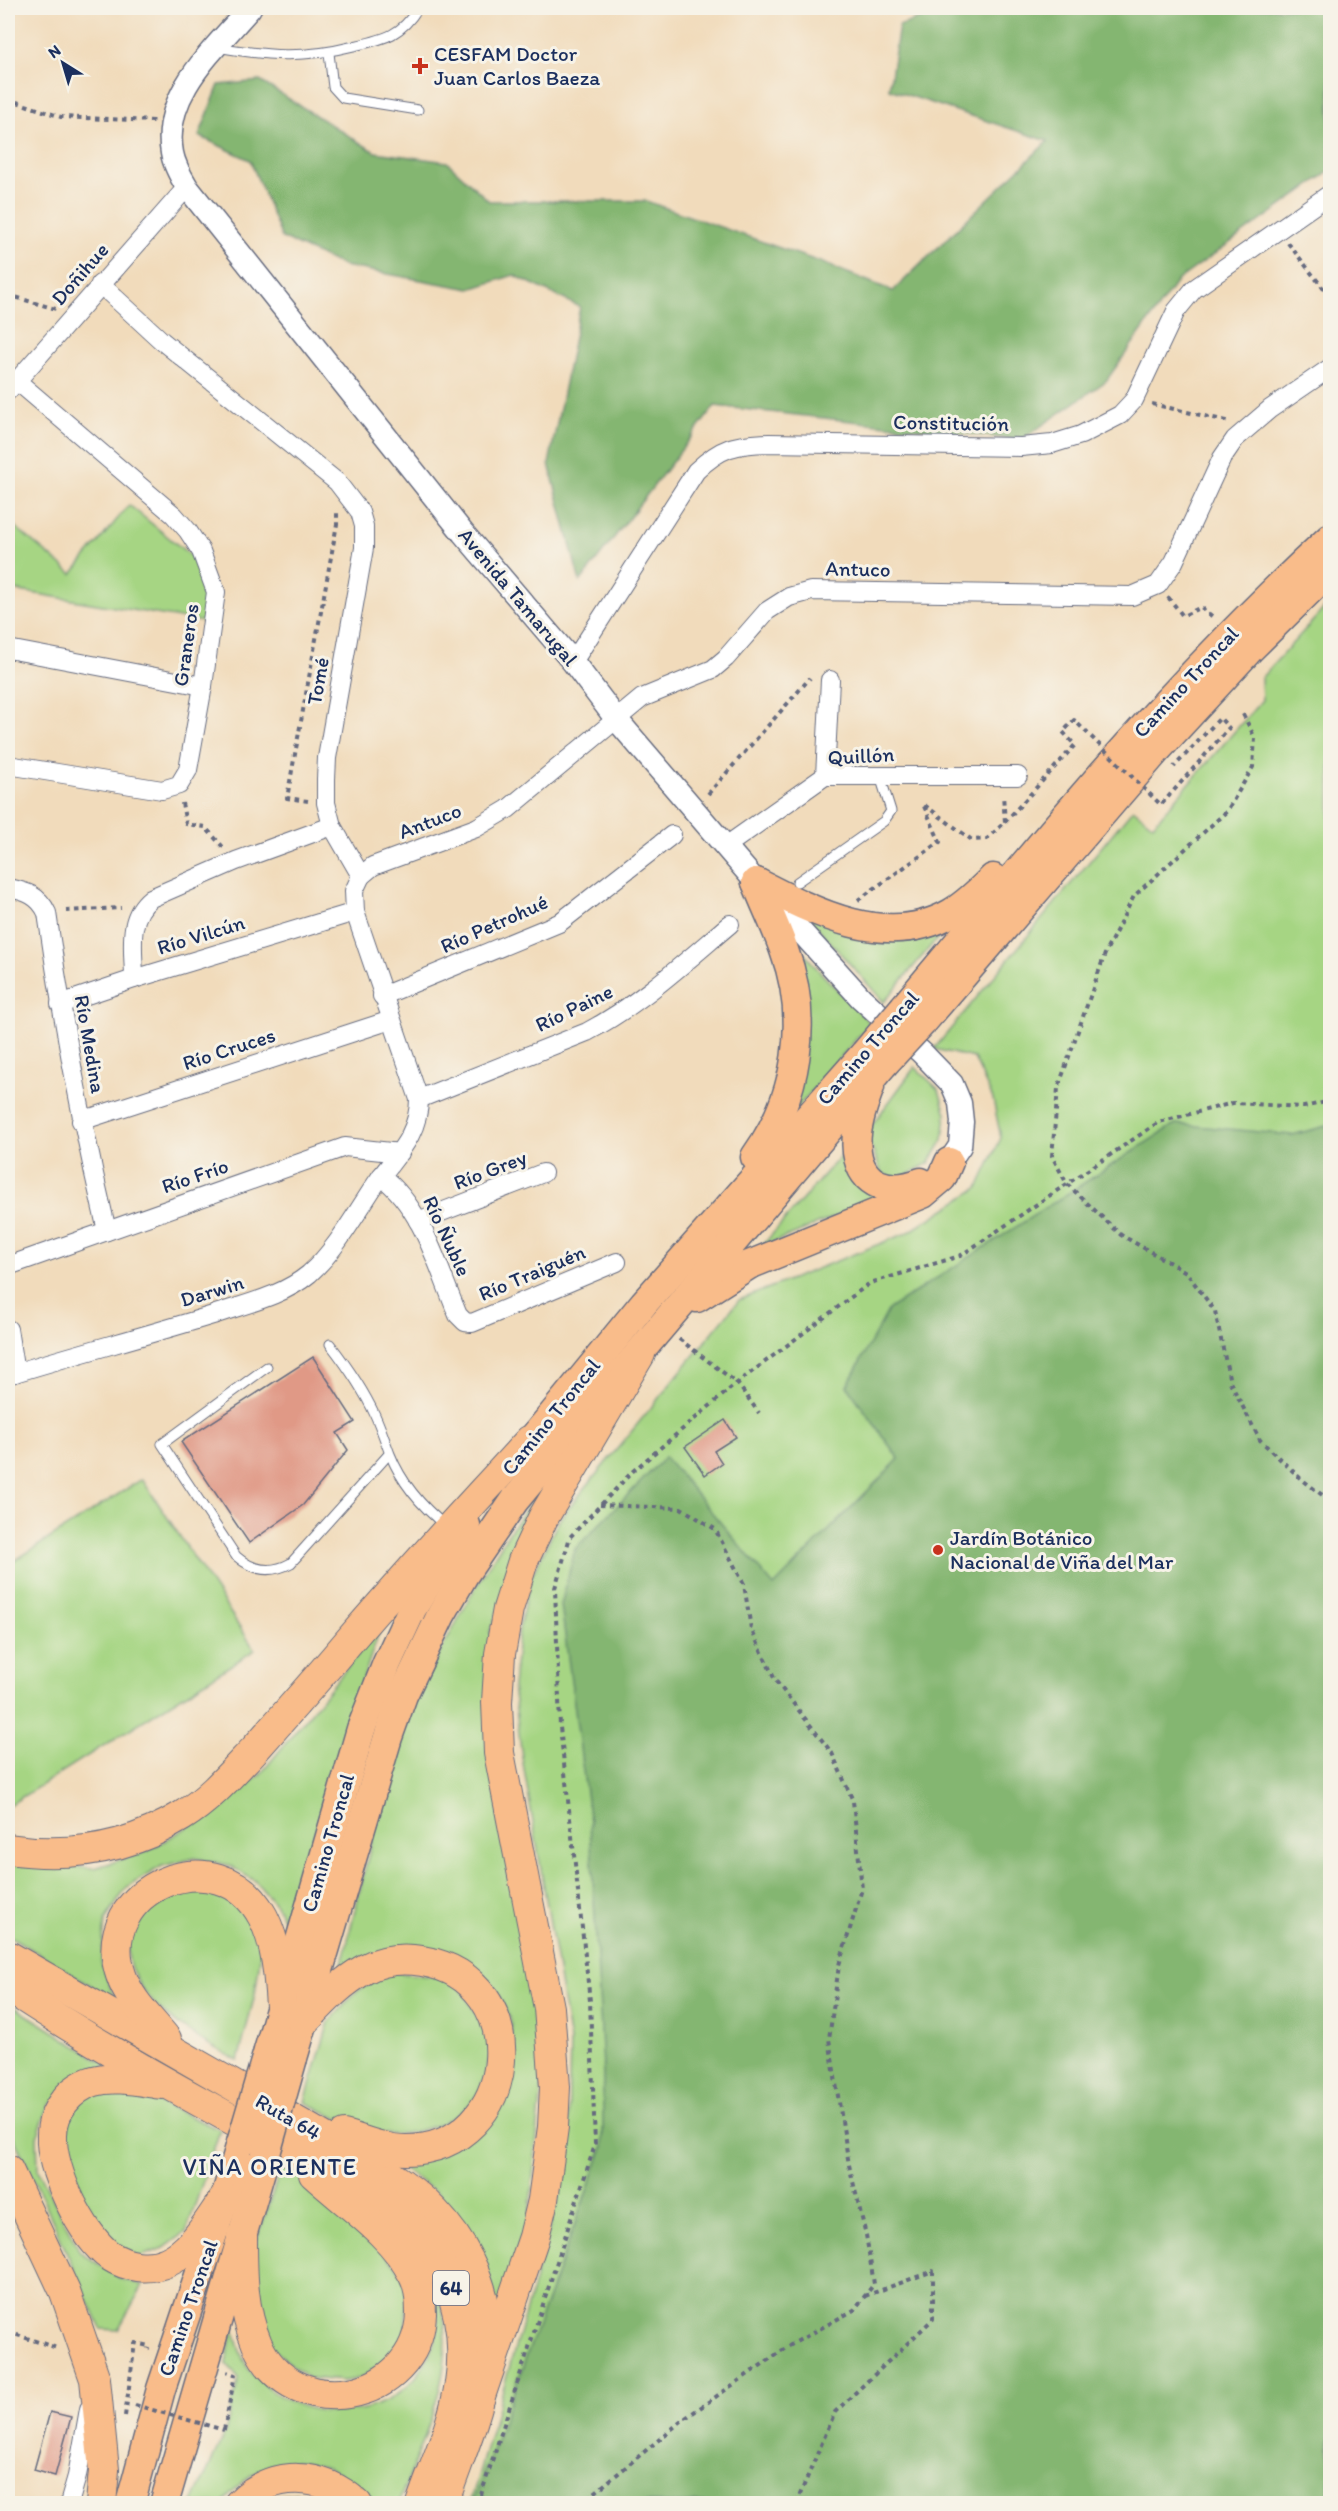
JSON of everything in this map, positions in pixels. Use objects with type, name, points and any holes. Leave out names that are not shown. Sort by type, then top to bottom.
[{"type":"highway","points":[[478,2402],[536,2228],[549,2164],[555,2087],[549,2008],[499,1752],[497,1702],[500,1654],[508,1609],[522,1562],[543,1518],[640,1354]]},
{"type":"highway","points":[[8,1848],[35,1852],[88,1851],[137,1838],[183,1815],[204,1800],[231,1775],[292,1709],[398,1584],[529,1441]]},
{"type":"highway","points":[[177,2052],[136,2003],[121,1976],[117,1946],[126,1918],[144,1894],[170,1879],[201,1875],[231,1884],[255,1904],[269,1931],[292,2014],[366,1968],[398,1960],[432,1962],[462,1977],[486,2001],[499,2032],[501,2066],[491,2099],[470,2126],[440,2143],[424,2148],[390,2149],[291,2118]]},
{"type":"highway","name":"64","points":[[8,1956],[177,2052]]},
{"type":"highway","name":"64","points":[[8,1988],[174,2085]]},
{"type":"highway","name":"Ruta 64","points":[[177,2052],[407,2186],[437,2213],[457,2239],[475,2275],[484,2306],[487,2354],[478,2402],[443,2504]]},
{"type":"highway","points":[[174,2085],[104,2079],[83,2085],[66,2099],[53,2122],[51,2135],[58,2171],[71,2203],[85,2228],[109,2255],[126,2264],[146,2266],[167,2262],[186,2250],[225,2198]]},
{"type":"highway","name":"Ruta 64","points":[[174,2085],[264,2150],[363,2186],[400,2213],[430,2247],[452,2289],[462,2335],[460,2382],[455,2406],[421,2504]]},
{"type":"highway","points":[[242,2236],[241,2286],[252,2330],[265,2358],[286,2380],[314,2393],[344,2395],[374,2386],[400,2366],[409,2353],[420,2322],[419,2290],[414,2275],[380,2231],[264,2150]]},
{"type":"highway","points":[[8,2170],[65,2292],[92,2369],[104,2470],[101,2504]]},
{"type":"highway","points":[[239,2504],[251,2492],[264,2485],[292,2478],[322,2481],[335,2487],[357,2504]]},
{"type":"main road","name":"Camino Troncal","points":[[292,2014],[388,1737],[412,1675],[441,1615],[483,1547],[516,1500],[640,1354],[875,1064],[1093,783],[1231,632],[1330,538]]},
{"type":"main road","name":"Camino Troncal","points":[[913,1014],[1250,649],[1330,570]]},
{"type":"main road","points":[[756,882],[811,910],[870,927],[892,928],[933,921],[951,914],[970,900],[1093,783]]},
{"type":"main road","points":[[664,1280],[773,1133],[794,1077],[798,1040],[796,999],[785,952],[756,882]]},
{"type":"main road","name":"Camino Troncal","points":[[164,2504],[242,2236],[264,2150],[281,2054],[361,1729],[387,1663],[412,1609],[448,1550],[529,1441],[664,1280],[875,1064]]},
{"type":"main road","points":[[875,1064],[862,1110],[857,1142],[860,1163],[868,1175],[878,1185],[900,1189],[928,1179],[950,1162]]},
{"type":"main road","points":[[668,1319],[749,1265],[923,1194],[942,1178],[950,1162]]},
{"type":"main road","name":"Camino Troncal","points":[[130,2504],[161,2389],[225,2198],[264,2150]]},
{"type":"street","name":"Avenida Tamarugal","points":[[250,8],[184,86],[172,123],[172,153],[187,187],[463,532],[573,662],[617,720],[756,882],[861,998],[920,1051],[952,1084],[960,1103],[962,1122],[960,1146],[950,1162]]},
{"type":"street","name":"Doñihue","points":[[12,386],[187,187]]},
{"type":"street","name":"Constitución","points":[[573,662],[696,471],[722,450],[740,444],[769,443],[1021,447],[1052,444],[1081,435],[1120,415],[1134,400],[1176,311],[1194,289],[1330,194]]},
{"type":"street","name":"Tomé","points":[[100,284],[162,341],[337,482],[360,512],[364,526],[364,548],[327,758],[326,802],[332,826],[361,876]]},
{"type":"street","points":[[1158,585],[1174,562],[1222,458],[1235,439],[1248,426],[1330,368]]},
{"type":"street","name":"Graneros","points":[[12,386],[174,515],[201,550],[216,592],[188,770],[179,785]]},
{"type":"street","name":"Antuco","points":[[361,876],[373,866],[476,828],[508,809],[648,695],[713,669],[726,658],[767,611],[800,593],[811,591],[1132,597],[1158,585]]},
{"type":"street","points":[[8,649],[203,686]]},
{"type":"street","points":[[823,676],[825,776]]},
{"type":"street","points":[[8,765],[162,790],[179,785]]},
{"type":"street","name":"Quillón","points":[[726,846],[825,776],[1010,777]]},
{"type":"street","points":[[134,979],[134,920],[141,906],[151,898],[236,861],[332,826]]},
{"type":"street","name":"Río Petrohué","points":[[382,996],[559,923],[672,835]]},
{"type":"street","points":[[361,876],[354,891],[356,912],[382,996],[419,1099],[419,1114],[412,1133],[400,1153],[381,1176]]},
{"type":"street","points":[[8,888],[34,896],[43,903],[47,913]]},
{"type":"street","name":"Río Vilcún","points":[[60,1004],[134,979],[356,912]]},
{"type":"street","name":"Río Medina","points":[[47,913],[60,1004],[81,1121],[107,1231]]},
{"type":"street","name":"Río Paine","points":[[419,1099],[586,1032],[611,1019],[651,991],[730,924]]},
{"type":"street","name":"Río Cruces","points":[[81,1121],[391,1020]]},
{"type":"street","name":"Río Frío","points":[[8,1266],[345,1147],[400,1153]]},
{"type":"street","name":"Río Grey","points":[[418,1221],[543,1173]]},
{"type":"street","name":"Río Ñuble","points":[[381,1176],[396,1187],[418,1221],[458,1315],[465,1322]]},
{"type":"street","name":"Darwin","points":[[11,1374],[204,1317],[290,1287],[309,1273],[341,1235],[381,1176]]},
{"type":"street","name":"Río Traiguén","points":[[465,1322],[472,1323],[617,1262]]},
{"type":"street","points":[[8,1329],[11,1374]]},
{"type":"street","points":[[69,2504],[77,2476],[92,2369]]},
{"type":"lane","points":[[217,47],[276,56],[329,53],[385,39],[403,28],[418,8]]},
{"type":"lane","points":[[329,53],[333,87],[344,99],[418,110]]},
{"type":"lane","points":[[797,882],[884,821],[891,811],[880,776]]},
{"type":"lane","points":[[330,1344],[368,1401],[384,1434],[389,1454],[398,1472],[415,1497],[449,1528]]},
{"type":"lane","points":[[267,1366],[162,1444],[236,1556],[244,1563],[253,1568],[273,1570],[291,1563],[389,1454]]},
{"type":"path","points":[[8,99],[61,117],[172,123]]},
{"type":"path","points":[[1277,230],[1330,297]]},
{"type":"path","points":[[8,295],[74,314]]},
{"type":"path","points":[[1134,400],[1248,426]]},
{"type":"path","points":[[287,798],[337,524]]},
{"type":"path","points":[[1158,585],[1183,616],[1201,607],[1231,632]]},
{"type":"path","points":[[694,810],[823,676]]},
{"type":"path","points":[[1243,714],[1255,738],[1253,767],[1227,811],[1134,896],[1106,951],[1058,1088],[1052,1156],[1067,1184],[1121,1235],[1186,1272],[1215,1311],[1230,1382],[1260,1440],[1300,1478],[1330,1501]]},
{"type":"path","points":[[833,918],[940,842],[924,804],[972,840],[987,839],[1075,744],[1063,732],[1074,720],[1161,805],[1229,728],[1220,718],[1174,767]]},
{"type":"path","points":[[1005,822],[1010,777]]},
{"type":"path","points":[[179,785],[186,824],[205,827],[236,861]]},
{"type":"path","points":[[47,913],[141,906]]},
{"type":"path","points":[[581,2504],[684,2419],[787,2347],[854,2310],[874,2284],[866,2235],[849,2165],[829,2039],[839,1965],[862,1889],[853,1802],[832,1753],[775,1680],[751,1629],[744,1584],[715,1529],[681,1508],[600,1505],[633,1471],[737,1383],[870,1283],[960,1256],[1159,1122],[1233,1103],[1304,1107],[1330,1101]]},
{"type":"path","points":[[668,1319],[737,1383],[759,1413]]},
{"type":"path","points":[[796,2504],[836,2412],[933,2319],[933,2271],[864,2297]]},
{"type":"path","points":[[8,2332],[92,2369]]},
{"type":"path","points":[[124,2422],[135,2343],[149,2346],[146,2356]]},
{"type":"path","points":[[138,2396],[135,2405],[224,2430]]},
{"type":"green space","points":[[948,8],[1330,8],[1330,171],[1178,280],[1106,381],[1021,440],[715,406],[580,582],[549,464],[580,307],[514,275],[470,289],[344,266],[282,238],[250,160],[199,136],[219,85],[260,81],[375,152],[447,162],[489,201],[646,201],[820,262],[893,291],[1048,141],[889,89],[899,26]]},
{"type":"green space","points":[[129,505],[196,560],[208,590],[203,622],[8,589],[8,521],[72,574]]},
{"type":"green space","name":"Jardín Botánico Nacional de Viña del Mar","points":[[1330,602],[1330,2503],[470,2504],[560,2192],[568,2135],[570,2041],[522,1757],[513,1686],[519,1629],[530,1580],[559,1520],[739,1300],[909,1232],[978,1188],[1001,1138],[993,1099],[974,1058],[934,1049],[1133,809],[1153,825],[1262,700],[1261,678]]},
{"type":"green space","points":[[806,915],[950,923],[884,1002]]},
{"type":"green space","points":[[790,937],[821,973],[870,1023],[781,1127]]},
{"type":"green space","points":[[915,1067],[939,1090],[946,1114],[943,1140],[929,1163],[899,1179],[882,1174],[866,1133]]},
{"type":"green space","name":"Jardín Botánico Nacional de Viña del Mar","points":[[1175,1124],[1292,1135],[1330,1125],[1330,2503],[473,2503],[603,2147],[603,2068],[590,1823],[561,1605],[575,1549],[665,1457],[774,1586],[899,1459],[847,1386],[889,1309]]},
{"type":"green space","points":[[847,1149],[887,1196],[761,1247]]},
{"type":"green space","points":[[550,1476],[490,1631],[539,2021],[542,2085],[528,2225],[500,2312],[476,2243],[439,2194],[392,2161],[425,2158],[514,2055],[510,2018],[491,1981],[452,1958],[339,1976],[391,1763],[415,1699],[474,1590],[508,1534]]},
{"type":"green space","points":[[142,1479],[255,1650],[8,1806],[8,1565]]},
{"type":"green space","points":[[381,1626],[333,1768],[288,1928],[276,1905],[255,1881],[229,1865],[195,1858],[162,1866],[127,1887],[105,1920],[101,1963],[115,2000],[8,1935],[8,1864],[95,1868],[148,1851],[201,1819],[259,1776]]},
{"type":"green space","points":[[192,1885],[233,1900],[256,1924],[262,1943],[255,1994],[238,2061],[191,2034],[162,2011],[139,1984],[128,1957],[127,1936],[154,1902]]},
{"type":"green space","points":[[389,1972],[456,1979],[493,2045],[481,2088],[458,2114],[428,2128],[412,2132],[381,2134],[343,2122],[305,2102],[329,2022],[356,1992]]},
{"type":"green space","points":[[8,2003],[107,2065],[49,2105],[37,2137],[38,2170],[80,2252],[121,2279],[143,2285],[118,2330],[101,2329],[8,2126]]},
{"type":"green space","points":[[101,2088],[135,2092],[220,2130],[186,2232],[164,2248],[139,2257],[108,2240],[75,2187],[62,2152],[73,2104]]},
{"type":"green space","points":[[284,2159],[337,2199],[408,2280],[405,2336],[386,2360],[361,2378],[345,2381],[308,2378],[266,2343],[249,2263]]},
{"type":"green space","points":[[427,2273],[439,2298],[445,2324],[446,2350],[436,2402],[399,2503],[373,2503],[350,2479],[335,2471],[319,2465],[285,2462],[268,2466],[253,2474],[223,2503],[192,2504],[225,2433],[239,2378],[226,2363],[233,2326],[247,2367],[261,2382],[281,2397],[303,2407],[327,2411],[352,2411],[375,2406],[396,2395],[414,2379],[428,2357],[434,2342],[438,2331],[438,2320]]},
{"type":"green space","points":[[299,2493],[314,2503],[253,2504],[269,2497]]},
{"type":"building","points":[[313,1357],[355,1422],[337,1433],[348,1450],[303,1505],[249,1543],[181,1442]]},
{"type":"building","points":[[725,1420],[736,1437],[714,1451],[722,1463],[705,1475],[685,1447]]},
{"type":"building","points":[[50,2412],[71,2417],[55,2476],[34,2470]]},
{"type":"place","name":"CESFAM Doctor Juan Carlos Baeza","points":[[420,66]]},
{"type":"place","name":"Jardín Botánico Nacional de Viña del Mar","points":[[938,1550]]},
{"type":"district","name":"VIÑA ORIENTE","points":[[270,2167]]}]
